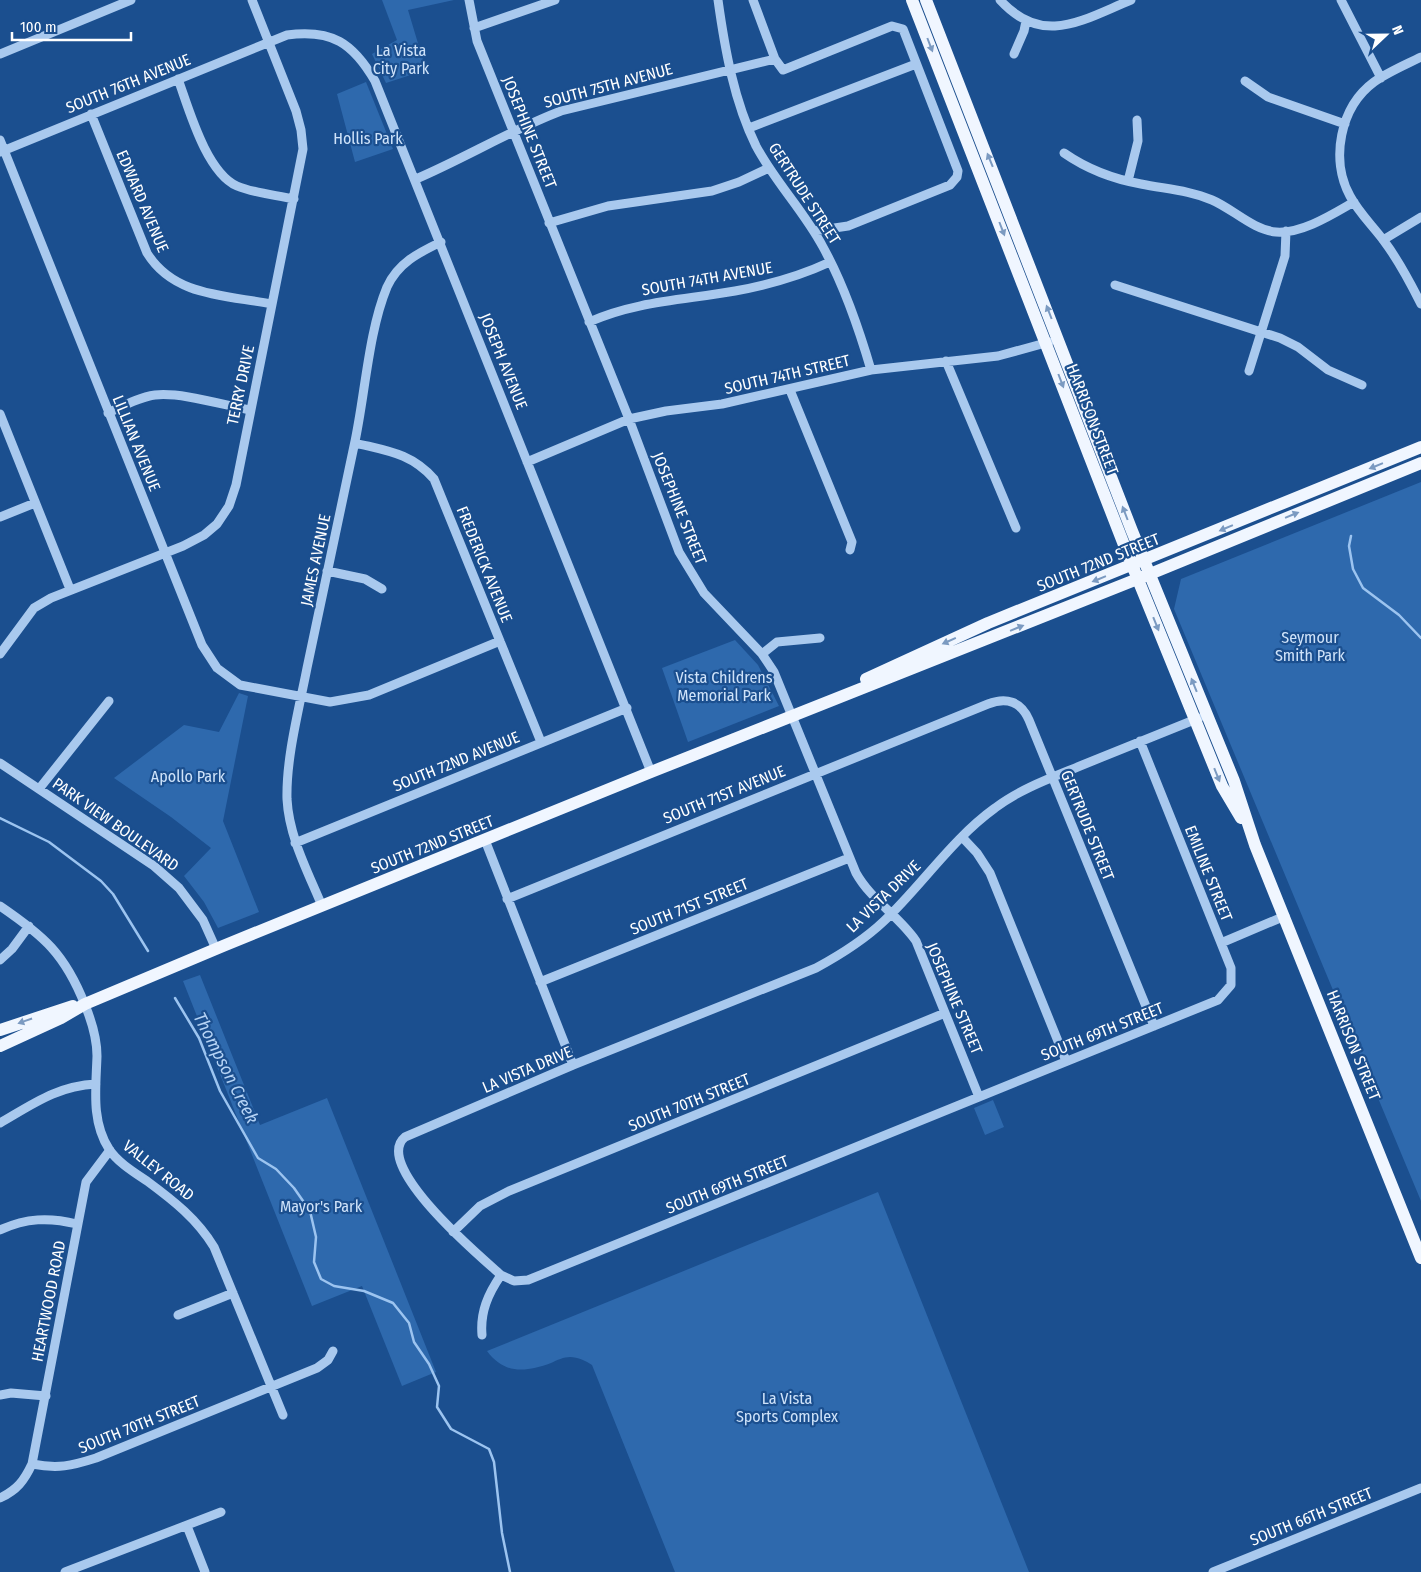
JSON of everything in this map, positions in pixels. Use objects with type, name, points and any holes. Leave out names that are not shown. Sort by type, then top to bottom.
[{"type":"main road","name":"HARRISON STREET","points":[[912,0],[1046,343],[1144,577],[1200,717],[1234,781],[1255,844],[1421,1258]]},
{"type":"main road","name":"HARRISON STREET","points":[[926,0],[1059,340],[1138,563]]},
{"type":"main road","name":"SOUTH 72ND STREET","points":[[792,716],[812,703],[988,623],[1421,448]]},
{"type":"main road","name":"SOUTH 72ND STREET","points":[[0,1046],[61,1018],[85,1004],[216,949],[651,772],[1144,577],[1421,462]]},
{"type":"main road","name":"SOUTH 72ND STREET","points":[[0,1030],[54,1011],[85,1004]]},
{"type":"street","points":[[0,54],[131,0]]},
{"type":"street","name":"TERRY DRIVE","points":[[0,654],[34,608],[70,589],[165,553],[204,535],[217,524],[229,506],[303,149],[301,130],[252,0]]},
{"type":"street","name":"JOSEPHINE STREET","points":[[469,0],[477,41],[689,571],[721,613],[762,654],[774,672],[849,858],[863,886],[916,941],[980,1096]]},
{"type":"street","points":[[474,28],[555,0]]},
{"type":"street","name":"GERTRUDE STREET","points":[[718,0],[724,45],[738,98],[749,128],[769,168],[814,231],[830,262],[871,370]]},
{"type":"street","points":[[753,0],[775,59],[783,70],[892,26],[903,30],[958,171],[957,177],[950,185],[848,226],[814,231]]},
{"type":"street","points":[[1000,0],[1026,21],[1046,27],[1067,26],[1131,0]]},
{"type":"street","points":[[1341,0],[1381,78]]},
{"type":"street","points":[[1014,54],[1024,31],[1026,21]]},
{"type":"street","name":"JOSEPH AVENUE","points":[[268,42],[287,35],[306,33],[326,35],[352,48],[363,59],[376,81],[651,772]]},
{"type":"street","name":"SOUTH 76TH AVENUE","points":[[2,151],[268,42]]},
{"type":"street","points":[[1421,57],[1381,78],[1359,98],[1345,124],[1341,138],[1340,163],[1344,182],[1354,202],[1383,240],[1421,304]]},
{"type":"street","name":"SOUTH 75TH AVENUE","points":[[416,179],[475,153],[514,131],[561,111],[775,59]]},
{"type":"street","points":[[749,128],[916,64]]},
{"type":"street","points":[[178,79],[214,167],[226,180],[238,187],[294,199]]},
{"type":"street","points":[[1244,80],[1268,97],[1345,124]]},
{"type":"street","name":"EDWARD AVENUE","points":[[91,114],[144,244],[156,267],[186,288],[272,304]]},
{"type":"street","points":[[1128,181],[1138,141],[1137,120]]},
{"type":"street","name":"LILLIAN AVENUE","points":[[0,140],[2,151],[202,645],[217,668],[230,680],[245,687],[330,702],[369,695],[500,641]]},
{"type":"street","points":[[1064,153],[1095,170],[1128,181],[1195,194],[1226,206],[1262,228],[1278,232],[1300,228],[1354,202]]},
{"type":"street","points":[[549,223],[608,206],[712,191],[739,182],[769,168]]},
{"type":"street","points":[[1383,240],[1421,217]]},
{"type":"street","points":[[1249,371],[1285,256],[1286,231]]},
{"type":"street","name":"JAMES AVENUE","points":[[322,906],[296,843],[290,822],[288,778],[301,698],[355,443],[376,324],[388,287],[399,268],[412,256],[441,242]]},
{"type":"street","name":"SOUTH 74TH AVENUE","points":[[589,322],[608,313],[643,304],[734,291],[776,282],[806,273],[830,262]]},
{"type":"street","points":[[1115,285],[1290,342],[1328,370],[1362,385]]},
{"type":"street","name":"SOUTH 74TH STREET","points":[[528,462],[629,419],[666,411],[722,404],[871,370],[998,356],[1059,340]]},
{"type":"street","points":[[946,361],[1016,528]]},
{"type":"street","points":[[790,390],[852,542],[850,550]]},
{"type":"street","points":[[108,412],[134,400],[155,395],[176,396],[250,410]]},
{"type":"street","points":[[0,414],[70,589]]},
{"type":"street","name":"FREDERICK AVENUE","points":[[355,443],[410,458],[422,465],[434,479],[541,742]]},
{"type":"street","points":[[0,516],[35,503]]},
{"type":"street","points":[[327,571],[365,579],[382,589]]},
{"type":"street","points":[[762,654],[776,642],[820,638]]},
{"type":"street","name":"GERTRUDE STREET","points":[[951,719],[1001,700],[1017,704],[1027,715],[1154,1026]]},
{"type":"street","points":[[39,789],[109,701]]},
{"type":"street","name":"SOUTH 72ND AVENUE","points":[[296,843],[627,708]]},
{"type":"street","name":"LA VISTA DRIVE","points":[[453,1232],[434,1213],[414,1186],[402,1162],[398,1148],[402,1140],[409,1135],[573,1066],[816,968],[859,942],[891,914],[962,837],[984,816],[1007,799],[1052,777],[1200,717]]},
{"type":"street","name":"SOUTH 71ST AVENUE","points":[[507,899],[951,719]]},
{"type":"street","name":"EMILINE STREET","points":[[1140,741],[1232,972],[1231,985],[1221,998],[1204,1006]]},
{"type":"street","name":"PARK VIEW BOULEVARD","points":[[0,763],[154,866],[179,888],[203,920],[216,949]]},
{"type":"street","points":[[962,837],[977,853],[990,874],[1066,1061]]},
{"type":"street","points":[[485,840],[573,1066]]},
{"type":"street","name":"SOUTH 71ST STREET","points":[[540,982],[849,858]]},
{"type":"street","name":"VALLEY ROAD","points":[[0,906],[43,938],[66,964],[85,1004],[96,1043],[95,1103],[98,1121],[110,1150],[190,1214],[214,1248],[283,1415]]},
{"type":"street","points":[[1221,943],[1285,916]]},
{"type":"street","points":[[0,960],[12,950],[29,926]]},
{"type":"street","name":"SOUTH 69TH STREET","points":[[501,1275],[518,1281],[537,1277],[1204,1006]]},
{"type":"street","name":"SOUTH 70TH STREET","points":[[453,1232],[473,1212],[509,1191],[946,1013]]},
{"type":"street","points":[[0,1124],[51,1093],[66,1087],[96,1084]]},
{"type":"street","name":"HEARTWOOD ROAD","points":[[32,1464],[86,1182],[110,1150]]},
{"type":"street","points":[[0,1230],[18,1222],[37,1219],[77,1224]]},
{"type":"street","points":[[453,1232],[501,1275],[482,1311],[482,1335]]},
{"type":"street","points":[[178,1315],[234,1293]]},
{"type":"street","name":"SOUTH 70TH STREET","points":[[32,1464],[55,1468],[74,1465],[317,1368],[328,1360],[333,1351]]},
{"type":"street","points":[[0,1395],[11,1393],[46,1396]]},
{"type":"street","points":[[0,1498],[15,1490],[24,1481],[32,1464]]},
{"type":"street","name":"SOUTH 66TH STREET","points":[[1213,1572],[1421,1488]]},
{"type":"street","points":[[65,1572],[222,1512]]},
{"type":"street","points":[[187,1526],[205,1572]]},
{"type":"green space","name":"La Vista City Park","points":[[382,0],[454,0],[408,10],[426,70],[386,83],[372,54],[397,40]]},
{"type":"green space","name":"Hollis Park","points":[[366,82],[393,149],[355,162],[337,94]]},
{"type":"green space","name":"Seymour Smith Park","points":[[1421,482],[1421,1201],[1174,609],[1181,579]]},
{"type":"green space","name":"Vista Childrens Memorial Park","points":[[735,640],[758,665],[779,706],[688,742],[662,668]]},
{"type":"green space","name":"Apollo Park","points":[[239,693],[248,696],[223,821],[259,912],[218,928],[204,902],[184,876],[211,848],[171,817],[114,778],[184,725],[219,732]]},
{"type":"green space","name":"Mayor's Park","points":[[200,975],[260,1125],[327,1098],[436,1372],[402,1386],[362,1286],[312,1306],[183,981]]},
{"type":"green space","points":[[993,1100],[1004,1127],[985,1135],[974,1108]]},
{"type":"green space","name":"La Vista Sports Complex","points":[[878,1192],[1029,1572],[675,1572],[592,1365],[570,1357],[533,1368],[516,1369],[501,1364],[487,1351]]},
{"type":"waterway","points":[[1351,536],[1349,546],[1353,569],[1363,588],[1399,615],[1421,638]]},
{"type":"waterway","name":"Thompson Creek","points":[[0,818],[49,842],[101,881],[113,894],[148,951]]},
{"type":"waterway","name":"Thompson Creek","points":[[175,998],[199,1038],[220,1091],[258,1158],[276,1169],[294,1188],[310,1211],[316,1237],[314,1262],[321,1279],[334,1286],[364,1291],[393,1303],[409,1323],[414,1342],[429,1364],[439,1386],[437,1407],[451,1429],[489,1449],[494,1462],[502,1533],[510,1572]]}]
